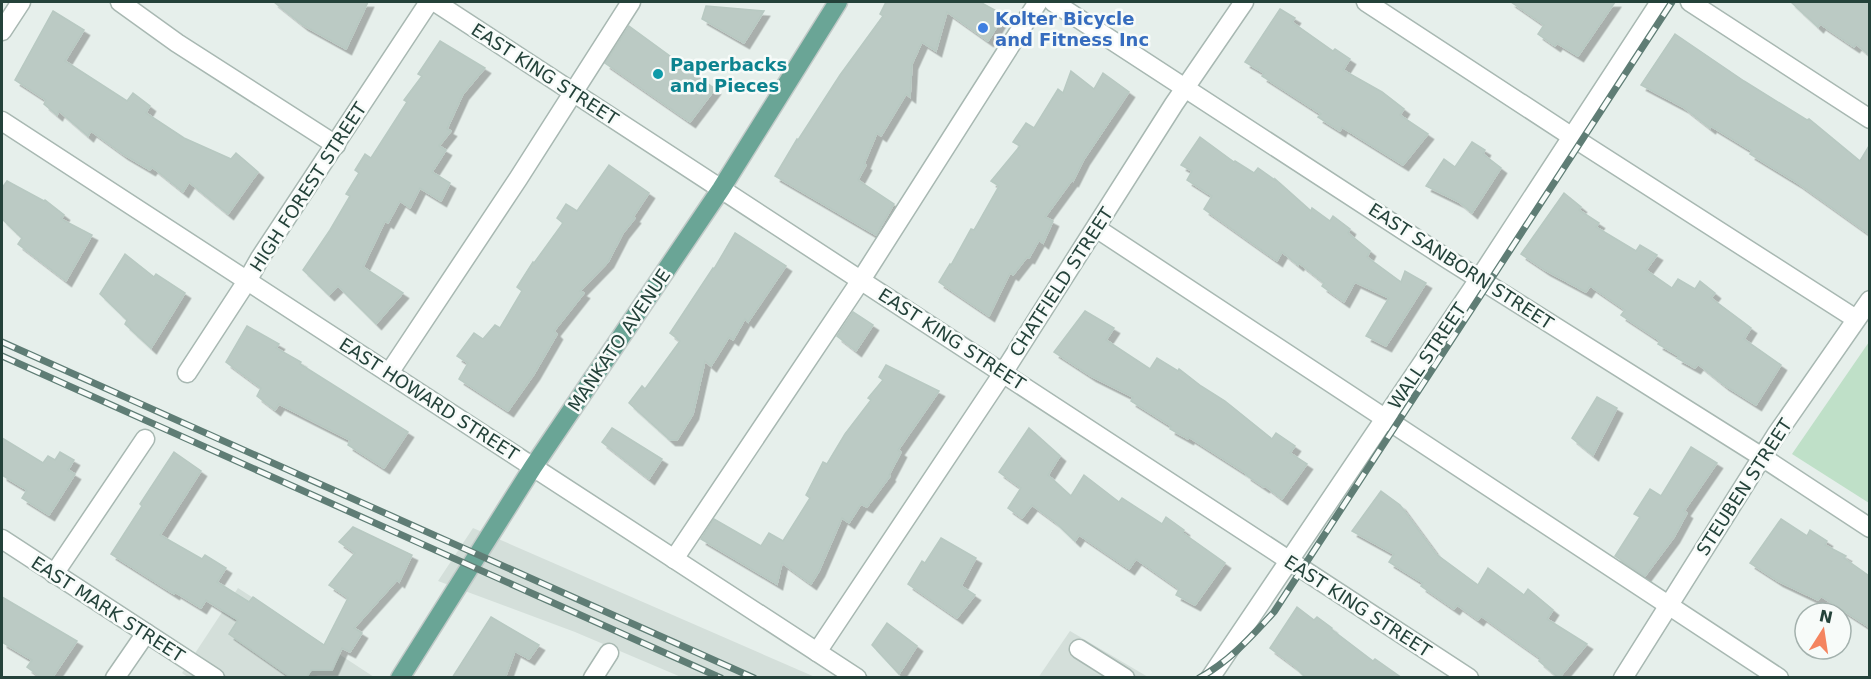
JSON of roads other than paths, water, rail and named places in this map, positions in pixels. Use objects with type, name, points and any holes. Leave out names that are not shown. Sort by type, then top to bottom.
[{"type":"main road","name":"MANKATO AVENUE","points":[[400,678],[533,467],[721,189],[838,2]]},
{"type":"street","points":[[2,31],[21,2]]},
{"type":"street","points":[[120,2],[177,43],[336,145]]},
{"type":"street","name":"HIGH FOREST STREET","points":[[187,373],[429,2]]},
{"type":"street","name":"EAST KING STREET","points":[[435,2],[1469,678]]},
{"type":"street","points":[[388,373],[631,2]]},
{"type":"street","points":[[674,559],[861,280],[1038,2]]},
{"type":"street","name":"EAST SANBORN STREET","points":[[1053,2],[1479,279],[1762,457],[1869,528]]},
{"type":"street","name":"CHATFIELD STREET","points":[[817,652],[1003,373],[1185,89],[1244,2]]},
{"type":"street","points":[[1366,2],[1856,319]]},
{"type":"street","name":"WALL STREET","points":[[1210,678],[1479,279],[1660,2]]},
{"type":"street","points":[[1690,2],[1869,119]]},
{"type":"street","name":"EAST HOWARD STREET","points":[[2,121],[857,678]]},
{"type":"street","points":[[1096,228],[1779,678]]},
{"type":"street","name":"STEUBEN STREET","points":[[1623,678],[1762,457],[1869,300]]},
{"type":"street","points":[[54,574],[145,439]]},
{"type":"street","name":"EAST MARK STREET","points":[[2,539],[215,678]]},
{"type":"street","points":[[116,678],[146,633]]},
{"type":"street","points":[[1078,649],[1125,678]]},
{"type":"street","points":[[593,678],[609,653]]},
{"type":"railway","points":[[1199,678],[1230,656],[1274,612],[1672,2]]},
{"type":"railway","points":[[2,342],[754,678]]},
{"type":"railway","points":[[2,356],[721,678]]},
{"type":"place","name":"Kolter Bicycle and Fitness Inc","points":[[983,28]]},
{"type":"place","name":"Paperbacks and Pieces","points":[[658,74]]}]
